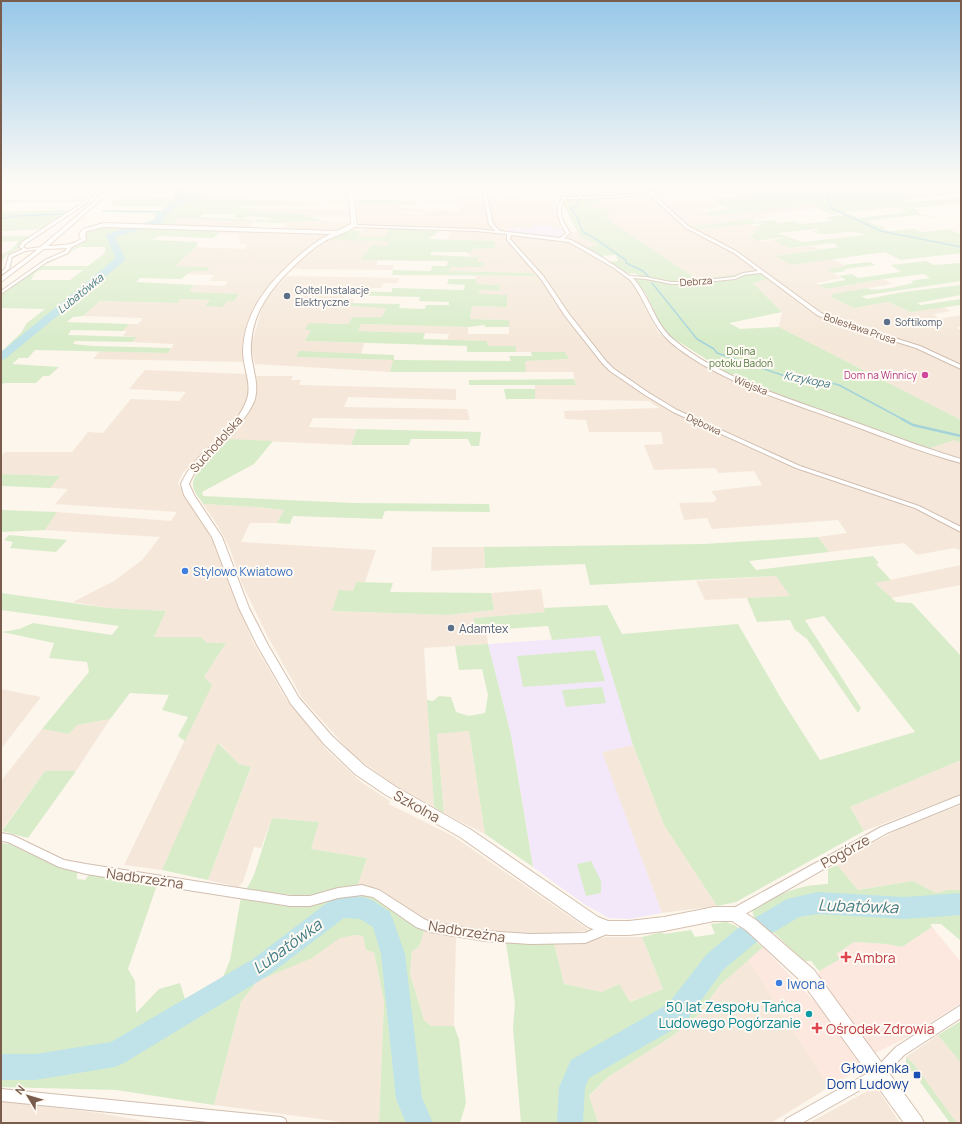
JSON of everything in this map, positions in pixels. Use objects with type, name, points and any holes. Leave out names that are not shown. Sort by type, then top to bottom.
[{"type":"street","points":[[25,249],[21,247],[23,243],[33,236]]},
{"type":"street","points":[[1,280],[55,236]]},
{"type":"street","points":[[1,274],[7,269],[10,256],[25,249],[70,246],[80,242],[84,239],[83,236]]},
{"type":"street","name":"Suchodolska","points":[[263,645],[244,608],[217,537],[189,495],[185,484],[190,472],[237,423],[249,405],[252,393],[253,377],[247,352],[247,345],[256,310],[265,294],[316,245],[331,236]]},
{"type":"street","name":"Dębowa","points":[[509,236],[508,239],[543,278],[567,315],[604,362],[612,370],[642,392],[675,411],[798,467],[916,507],[961,530]]},
{"type":"street","name":"Wiejska","points":[[528,236],[562,239],[577,245],[631,277],[647,303],[659,328],[671,340],[716,369],[736,379],[799,404],[910,445],[961,461]]},
{"type":"street","name":"Bolesława Prusa","points":[[705,236],[735,252],[819,314],[835,322],[918,347],[961,366]]},
{"type":"street","points":[[1,293],[46,261],[67,252],[70,246]]},
{"type":"street","name":"Debrza","points":[[631,277],[646,278],[671,283],[685,283],[734,278],[743,274],[762,272]]},
{"type":"street","name":"Szkolna","points":[[263,645],[295,701],[328,740],[360,770],[391,791],[466,832],[581,916],[608,928]]},
{"type":"street","name":"Pogórze","points":[[734,914],[884,830],[961,800]]},
{"type":"street","name":"Nadbrzeżna","points":[[1,837],[9,838],[63,864],[86,869],[290,900],[310,901],[338,893],[362,890],[375,892],[420,923],[430,927],[460,933],[530,939],[585,938],[608,928],[629,928],[664,924],[714,914],[734,914]]},
{"type":"street","points":[[734,914],[751,925],[808,976],[915,1123]]},
{"type":"street","points":[[790,1123],[879,1073],[900,1051],[961,1011]]},
{"type":"street","points":[[1,1095],[282,1123]]},
{"type":"shaded area","points":[[239,236],[325,236],[314,244],[287,268],[261,295],[249,325],[245,362],[93,359],[100,351],[168,353],[174,344],[132,342],[136,337],[123,336],[127,331],[123,331],[129,324],[138,324],[143,318],[83,316],[100,301],[176,303],[180,299],[210,300],[206,306],[228,300],[189,292],[194,285],[225,286],[228,281],[210,281],[214,275],[186,274],[191,271],[207,271],[175,266],[196,247],[244,249],[248,245],[238,243],[242,239],[236,239]]},
{"type":"shaded area","points":[[357,236],[385,236],[385,237]]},
{"type":"shaded area","points":[[449,236],[562,236],[562,239],[622,274],[631,282],[638,293],[658,332],[677,348],[720,375],[754,373],[954,440],[961,439],[961,551],[954,548],[917,555],[904,543],[829,552],[818,537],[847,533],[838,520],[712,529],[707,518],[684,520],[679,503],[714,502],[717,499],[711,491],[762,485],[754,471],[719,473],[715,468],[654,470],[644,445],[663,444],[661,432],[589,432],[586,420],[565,419],[564,411],[659,408],[649,401],[535,399],[535,384],[576,385],[573,372],[526,372],[524,361],[569,359],[565,352],[516,352],[515,346],[488,346],[487,341],[447,340],[449,334],[357,331],[361,324],[468,327],[468,334],[509,334],[509,320],[470,319],[472,306],[507,307],[507,295],[479,295],[480,290],[499,291],[500,285],[475,284],[476,276],[534,276],[532,273],[449,271],[450,267],[483,267],[466,252],[472,252],[472,249],[494,248],[495,241],[448,239]]},
{"type":"shaded area","points":[[580,236],[598,245],[589,248],[596,252],[593,253],[567,237]]},
{"type":"shaded area","points":[[632,236],[752,236],[761,242],[773,240],[789,248],[814,246],[820,249],[776,256],[791,265],[832,259],[846,266],[827,270],[841,278],[816,283],[826,289],[883,279],[892,284],[834,294],[831,297],[854,308],[888,302],[911,312],[943,307],[951,311],[933,314],[939,319],[961,315],[961,326],[957,328],[961,330],[961,420],[779,327],[782,312],[745,275],[697,279]]},
{"type":"shaded area","points":[[327,240],[389,241],[387,246],[360,260],[377,260],[377,265],[394,265],[393,270],[293,269],[312,251]]},
{"type":"shaded area","points":[[287,276],[399,278],[397,283],[384,283],[381,288],[350,288],[344,295],[343,299],[354,299],[352,306],[386,307],[383,317],[352,317],[349,324],[330,323],[306,330],[311,330],[305,341],[364,343],[361,354],[296,357],[394,360],[390,372],[255,364],[251,346],[262,308],[267,297]]},
{"type":"shaded area","points":[[145,370],[247,374],[258,376],[293,376],[291,380],[301,380],[299,385],[456,389],[456,400],[348,397],[344,407],[467,409],[470,420],[313,418],[309,427],[357,429],[351,445],[215,439],[183,473],[178,483],[217,546],[233,594],[253,642],[286,699],[327,750],[361,782],[390,801],[389,804],[453,836],[589,930],[588,931],[536,935],[455,927],[422,918],[378,888],[357,887],[367,858],[311,849],[319,822],[272,818],[261,848],[254,847],[243,882],[238,887],[208,880],[251,768],[239,764],[219,743],[162,870],[124,865],[203,703],[204,677],[226,643],[208,643],[200,637],[154,637],[166,611],[108,608],[73,602],[114,581],[142,560],[160,537],[45,530],[57,512],[171,521],[177,512],[55,504],[68,489],[50,488],[59,476],[1,474],[1,456],[5,452],[72,452],[88,432],[103,433],[131,399],[179,401],[186,392],[129,389]]},
{"type":"shaded area","points":[[203,504],[284,510],[277,523],[250,523],[241,542],[376,550],[365,582],[356,582],[353,591],[333,611],[448,615],[494,610],[491,593],[541,589],[545,612],[474,618],[473,631],[486,631],[488,644],[424,648],[434,807],[396,786],[353,755],[302,698],[268,637],[241,582],[230,549],[218,526]]},
{"type":"shaded area","points":[[432,547],[484,547],[485,568],[431,571]]},
{"type":"shaded area","points":[[961,565],[961,585],[891,598],[875,583]]},
{"type":"shaded area","points":[[776,576],[791,596],[705,600],[696,581]]},
{"type":"shaded area","points":[[600,636],[633,745],[602,752],[662,913],[629,919],[609,918],[584,904],[533,867],[511,735],[488,644]]},
{"type":"shaded area","points":[[1,689],[41,697],[1,749]]},
{"type":"shaded area","points":[[110,719],[76,771],[45,771],[1,831],[1,781],[42,729],[69,734],[77,725]]},
{"type":"shaded area","points":[[469,731],[485,834],[444,813],[437,734]]},
{"type":"shaded area","points":[[633,745],[664,825],[717,906],[662,913],[601,752]]},
{"type":"shaded area","points":[[961,760],[961,794],[864,831],[850,807]]},
{"type":"shaded area","points":[[961,805],[961,890],[948,890],[936,893],[913,881],[858,890],[837,865],[868,845],[902,828]]},
{"type":"shaded area","points":[[932,927],[961,962],[961,1003],[906,1038],[875,1053],[819,977],[819,971],[839,959],[835,954],[854,942],[887,944],[902,947]]},
{"type":"shaded area","points":[[424,931],[456,936],[454,1026],[431,1026],[424,1020],[410,974],[412,951],[419,947]]},
{"type":"shaded area","points":[[356,935],[363,936],[366,950],[374,953],[384,1001],[379,1123],[349,1123],[214,1105],[241,1002],[255,982],[340,938]]},
{"type":"shaded area","points":[[608,937],[642,937],[663,989],[629,1002],[619,984],[602,992],[564,984],[554,943]]},
{"type":"shaded area","points":[[763,947],[817,1004],[859,1063],[858,1070],[829,1087],[748,959]]},
{"type":"shaded area","points":[[748,959],[829,1087],[771,1123],[598,1123],[589,1097],[608,1077],[674,1035],[698,1015],[720,985]]},
{"type":"shaded area","points":[[938,1035],[961,1063],[961,1123],[957,1123],[913,1063],[906,1057]]},
{"type":"shaded area","points":[[871,1089],[878,1090],[900,1123],[809,1123]]},
{"type":"shaded area","points":[[1,1101],[99,1113],[151,1122],[1,1123]]},
{"type":"green space","points":[[1,236],[33,236],[20,244],[18,249],[6,255],[1,263],[1,255],[11,250],[19,241],[1,242]]},
{"type":"green space","points":[[86,236],[157,236],[152,240],[198,242],[196,247],[175,266],[210,267],[207,271],[191,271],[181,279],[140,278],[136,282],[194,285],[189,292],[239,294],[234,301],[228,301],[222,307],[205,306],[210,300],[180,299],[177,303],[100,301],[83,316],[73,317],[67,322],[129,324],[123,331],[71,330],[68,335],[137,337],[132,342],[75,341],[73,344],[171,348],[168,353],[35,350],[28,358],[19,358],[12,364],[59,367],[49,376],[43,376],[36,383],[4,383],[1,385],[1,352],[21,333],[27,323],[45,309],[1,308],[1,294],[46,262],[85,242]],"holes":[[[80,247],[105,247],[105,253],[88,266],[42,266]],[[40,270],[83,270],[70,280],[31,280],[35,273]]]},
{"type":"green space","points":[[170,236],[215,236],[213,238]]},
{"type":"green space","points":[[335,236],[430,236],[429,239],[495,241],[495,248],[472,249],[472,252],[431,252],[430,255],[478,257],[478,262],[484,262],[483,267],[451,267],[449,271],[532,273],[535,276],[392,275],[393,270],[431,271],[432,266],[447,266],[448,261],[360,260],[372,245],[387,246],[389,241],[327,240]]},
{"type":"green space","name":"Dolina potoku Badoń","points":[[633,236],[697,279],[753,273],[761,274],[768,279],[753,283],[782,312],[729,323],[740,329],[779,327],[961,420],[961,443],[954,440],[927,449],[798,402],[726,372],[670,336],[660,323],[646,294],[634,278],[642,278],[635,273],[628,274],[608,262],[618,261],[616,255],[599,256],[593,253],[595,252],[588,248],[598,245],[580,237]]},
{"type":"green space","points":[[752,236],[787,236],[802,242],[852,236],[961,236],[961,253],[901,260],[885,252],[791,265],[775,256],[839,247],[833,243],[789,248],[773,240],[784,238],[782,237],[758,241]]},
{"type":"green space","points":[[926,261],[934,265],[961,263],[961,281],[861,296],[867,299],[903,292],[961,285],[961,295],[917,303],[921,305],[961,299],[961,305],[911,312],[888,302],[854,308],[831,297],[833,294],[867,288],[876,290],[889,288],[914,283],[911,281],[930,278],[924,274],[883,279],[826,289],[819,285],[846,280],[839,276],[852,274],[858,278],[901,272],[891,265]]},
{"type":"green space","points":[[870,262],[876,265],[844,269],[845,271],[832,273],[827,270],[846,266],[844,265]]},
{"type":"green space","points":[[449,279],[476,279],[476,284],[500,285],[499,291],[480,290],[479,294],[507,295],[507,307],[472,306],[470,319],[509,320],[509,327],[485,327],[485,325],[468,327],[361,324],[358,331],[425,333],[423,339],[487,341],[488,346],[516,346],[516,352],[467,352],[467,346],[305,341],[311,330],[305,330],[309,323],[349,324],[352,317],[382,317],[386,308],[351,306],[351,303],[400,304],[399,308],[425,309],[426,305],[449,305],[449,302],[419,301],[420,297],[344,295],[348,291],[392,292],[392,288],[464,290],[465,285],[447,284]]},
{"type":"green space","points":[[299,351],[394,355],[394,360],[511,361],[509,356],[532,356],[531,352],[565,352],[569,359],[525,361],[526,372],[390,372],[393,360],[296,357]]},
{"type":"green space","points":[[574,379],[576,385],[469,385],[469,380]]},
{"type":"green space","points":[[504,389],[535,389],[535,399],[506,399]]},
{"type":"green space","points":[[357,429],[481,432],[479,446],[471,446],[468,439],[411,439],[409,445],[351,445]]},
{"type":"green space","points":[[227,439],[273,441],[254,464],[202,492],[203,496],[353,503],[489,504],[490,512],[385,511],[382,519],[293,516],[290,524],[277,523],[284,510],[203,504],[194,490],[194,480],[201,467]]},
{"type":"green space","points":[[1,474],[60,476],[50,488],[1,486]]},
{"type":"green space","points":[[1,510],[57,512],[45,530],[1,532]]},
{"type":"green space","points":[[9,535],[67,540],[56,552],[10,548],[13,542],[4,540]]},
{"type":"green space","points":[[818,537],[829,552],[749,561],[756,570],[873,556],[879,563],[876,564],[891,580],[875,583],[896,602],[912,603],[961,656],[961,760],[850,807],[864,831],[736,902],[717,906],[664,825],[633,745],[600,636],[552,640],[548,626],[473,631],[474,618],[545,612],[544,608],[607,605],[622,634],[738,624],[782,700],[820,760],[915,732],[824,616],[805,620],[861,708],[858,713],[807,639],[795,630],[790,620],[757,622],[747,598],[790,596],[776,576],[590,585],[585,564],[485,568],[484,547],[703,544]]},
{"type":"green space","points":[[356,582],[393,583],[390,592],[491,593],[494,610],[448,615],[332,611],[339,590],[353,591]]},
{"type":"green space","points":[[1,593],[108,608],[166,611],[154,637],[200,637],[208,643],[226,643],[204,677],[212,685],[185,741],[178,736],[188,717],[162,710],[169,695],[130,693],[110,719],[77,725],[69,734],[42,729],[89,672],[87,662],[49,658],[54,643],[2,632],[19,629],[33,623],[112,635],[119,626],[1,610]]},
{"type":"green space","points":[[488,644],[511,735],[533,867],[485,834],[469,731],[437,734],[444,813],[434,807],[427,700],[433,701],[439,696],[451,697],[456,712],[469,716],[485,713],[488,695],[482,669],[459,670],[455,646]]},
{"type":"green space","points":[[595,650],[605,681],[523,687],[517,656]]},
{"type":"green space","points":[[602,687],[606,703],[566,707],[562,690]]},
{"type":"green space","points":[[218,743],[239,764],[251,767],[208,880],[162,870]]},
{"type":"green space","points":[[45,771],[76,771],[28,838],[2,831]]},
{"type":"green space","points":[[272,818],[319,822],[311,849],[367,858],[357,887],[311,897],[246,890],[254,875]]},
{"type":"green space","points":[[1,843],[9,844],[54,865],[77,871],[77,879],[85,880],[90,873],[157,885],[128,969],[135,981],[136,1013],[159,989],[180,983],[185,999],[223,977],[230,960],[241,897],[335,898],[360,893],[374,896],[403,919],[424,931],[419,947],[412,951],[410,974],[424,1020],[431,1026],[454,1026],[459,1039],[466,1103],[460,1123],[379,1123],[384,1001],[374,953],[366,950],[363,936],[356,935],[340,938],[312,958],[255,982],[241,1002],[214,1105],[116,1090],[1,1087]]},
{"type":"green space","points":[[591,861],[601,881],[601,893],[586,896],[577,864]]},
{"type":"green space","points":[[837,865],[858,890],[913,881],[936,893],[948,890],[961,890],[961,941],[941,924],[930,924],[932,927],[902,947],[887,944],[854,942],[836,954],[840,959],[819,971],[811,961],[804,961],[772,931],[796,914],[816,909],[849,909],[898,914],[914,914],[930,911],[925,901],[911,904],[824,898],[799,901],[783,907],[757,921],[754,918],[752,909],[779,895],[806,886],[828,884],[828,869]]},
{"type":"green space","points":[[726,922],[736,926],[742,931],[717,952],[680,998],[662,1013],[668,1024],[689,1006],[719,967],[743,942],[756,942],[763,947],[720,985],[698,1015],[674,1035],[608,1077],[589,1096],[598,1123],[521,1123],[513,1028],[515,1003],[506,943],[554,943],[564,984],[602,992],[619,984],[630,1002],[663,989],[642,937],[662,932],[664,934],[691,930],[695,937],[715,934],[711,924]]},
{"type":"green space","points":[[961,1021],[961,1063],[938,1035]]},
{"type":"green space","points":[[906,1057],[913,1063],[957,1123],[950,1123],[920,1082],[922,1079],[916,1070],[912,1072],[906,1063]]},
{"type":"waterway","name":"Lubatówka","points":[[1,357],[121,259],[110,236]]},
{"type":"waterway","name":"Krzykopa","points":[[591,236],[626,260],[626,263],[643,271],[649,277]]},
{"type":"waterway","points":[[908,236],[961,247]]},
{"type":"waterway","name":"Krzykopa","points":[[652,283],[697,339],[714,349],[717,353],[785,376],[800,375],[839,385],[904,420]]},
{"type":"waterway","name":"Krzykopa","points":[[902,419],[913,425],[961,436]]},
{"type":"waterway","name":"Lubatówka","points":[[570,1123],[572,1087],[580,1069],[677,1013],[715,962],[746,936],[795,907],[818,903],[904,908],[961,904]]},
{"type":"waterway","name":"Lubatówka","points":[[1,1067],[35,1067],[115,1054],[261,967],[340,907],[364,908],[382,920],[393,954],[409,1099],[420,1123]]},
{"type":"place","name":"Goltel Instalacje Elektryczne","points":[[287,296]]},
{"type":"place","name":"Softikomp","points":[[887,322]]},
{"type":"place","name":"Dom na Winnicy","points":[[925,375]]},
{"type":"place","name":"Stylowo Kwiatowo","points":[[185,571]]},
{"type":"place","name":"Adamtex","points":[[451,628]]},
{"type":"place","name":"Ambra","points":[[846,957]]},
{"type":"place","name":"Iwona","points":[[779,983]]},
{"type":"place","name":"50 lat Zespołu Tańca Ludowego Pogórzanie","points":[[809,1014]]},
{"type":"place","name":"Ośrodek Zdrowia","points":[[817,1028]]},
{"type":"place","name":"Głowienka Dom Ludowy","points":[[917,1075]]}]
